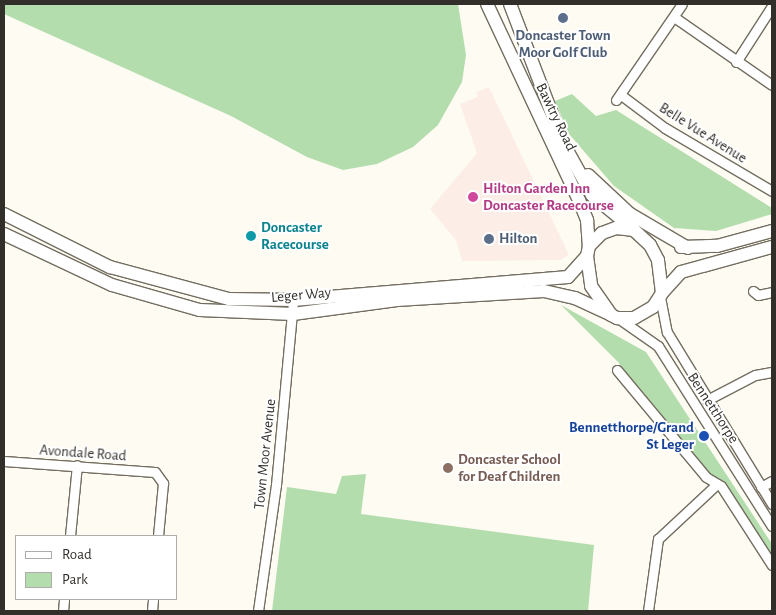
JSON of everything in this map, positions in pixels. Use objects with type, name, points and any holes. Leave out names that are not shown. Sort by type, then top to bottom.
[{"type":"highway","name":"Bawtry Road","points":[[487,4],[579,200],[587,220],[588,251]]},
{"type":"highway","name":"Bawtry Road","points":[[510,4],[562,143],[592,195],[636,231]]},
{"type":"highway","name":"Bawtry Road","points":[[562,143],[600,190],[630,214],[688,248]]},
{"type":"highway","name":"Leger Way","points":[[4,214],[127,272],[229,298],[293,300],[568,277],[588,251]]},
{"type":"highway","points":[[772,231],[717,246],[688,248],[636,231],[616,228],[602,233],[588,251],[591,286],[614,316],[644,314],[681,272],[772,248]]},
{"type":"highway","points":[[636,231],[658,260],[661,295]]},
{"type":"highway","name":"Leger Way","points":[[4,234],[112,285],[165,302],[200,310],[293,314],[397,300],[544,291],[575,298],[614,316]]},
{"type":"street","points":[[682,4],[674,18],[772,85]]},
{"type":"street","points":[[736,62],[772,6]]},
{"type":"street","name":"Belle Vue Avenue","points":[[674,18],[618,98],[772,191]]},
{"type":"street","points":[[753,291],[758,296],[772,292]]},
{"type":"street","name":"Bennetthorpe","points":[[661,295],[667,332],[772,504]]},
{"type":"street","name":"Town Moor Avenue","points":[[258,611],[276,485],[293,300]]},
{"type":"street","name":"Bennetthorpe","points":[[614,316],[658,346],[772,526]]},
{"type":"street","points":[[617,370],[706,477],[717,484],[772,565]]},
{"type":"street","points":[[707,400],[755,375],[772,372]]},
{"type":"street","name":"Avondale Road","points":[[4,461],[155,472],[160,476],[163,483],[158,535]]},
{"type":"street","points":[[70,535],[77,465]]},
{"type":"street","points":[[762,487],[772,481]]},
{"type":"street","points":[[648,611],[658,539],[717,484]]},
{"type":"shaded area","points":[[489,87],[569,255],[560,260],[462,261],[456,240],[430,209],[477,153],[460,104],[478,97],[476,92]]},
{"type":"green space","points":[[4,4],[458,4],[466,55],[462,82],[438,125],[413,147],[377,164],[343,170],[307,157],[231,116],[4,14]]},
{"type":"green space","points":[[572,94],[596,116],[616,110],[772,208],[772,214],[716,231],[674,228],[614,186],[569,134],[555,101]]},
{"type":"green space","points":[[561,305],[646,352],[772,544],[772,556],[721,482],[712,478],[623,373],[619,363]]},
{"type":"green space","points":[[366,474],[361,514],[594,545],[588,611],[272,611],[287,487],[336,494],[342,476]]},
{"type":"place","name":"Doncaster Town Moor Golf Club","points":[[563,18]]},
{"type":"place","name":"Hilton Garden Inn Doncaster Racecourse","points":[[473,197]]},
{"type":"place","name":"Doncaster Racecourse","points":[[251,236]]},
{"type":"place","name":"Hilton","points":[[489,239]]},
{"type":"place","name":"Bennetthorpe/Grand St Leger","points":[[704,436]]},
{"type":"place","name":"Doncaster School for Deaf Children","points":[[448,468]]}]
